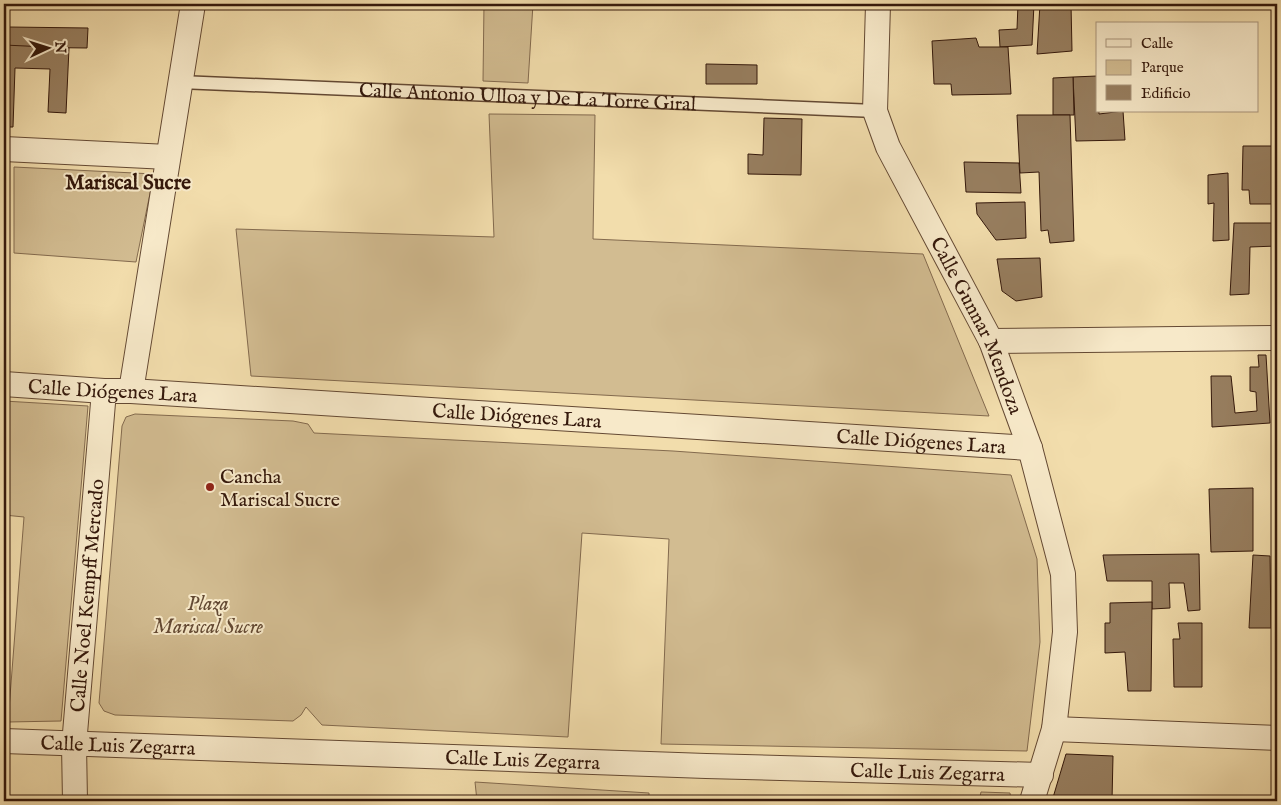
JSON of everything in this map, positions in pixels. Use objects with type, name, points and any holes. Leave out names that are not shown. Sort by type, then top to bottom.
[{"type":"street","points":[[131,391],[193,4]]},
{"type":"street","name":"Calle Gunnar Mendoza","points":[[878,4],[875,111],[888,147],[991,341],[1030,448],[1063,574],[1065,632],[1054,729],[1032,801]]},
{"type":"street","points":[[4,149],[168,157]]},
{"type":"street","points":[[991,341],[1277,338]]},
{"type":"street","name":"Calle Diógenes Lara","points":[[4,384],[1030,448]]},
{"type":"street","name":"Calle Noel Kempff Mercado","points":[[75,801],[74,745],[104,391]]},
{"type":"street","points":[[1054,729],[1277,738]]},
{"type":"street","name":"Calle Luis Zegarra","points":[[4,741],[74,745],[1041,775]]},
{"type":"lane","name":"Calle Antonio Ulloa y De La Torre Giral","points":[[180,82],[875,111]]},
{"type":"green space","points":[[484,4],[533,4],[528,83],[483,81]]},
{"type":"green space","points":[[489,114],[595,115],[593,239],[923,254],[989,416],[251,376],[236,229],[494,237]]},
{"type":"green space","points":[[14,167],[154,174],[136,262],[14,253]]},
{"type":"green space","points":[[4,401],[88,406],[61,721],[8,722],[24,517],[4,515]]},
{"type":"green space","name":"Plaza Mariscal Sucre","points":[[135,414],[293,421],[308,424],[314,433],[673,451],[1011,475],[1037,559],[1040,642],[1027,751],[661,744],[669,539],[582,533],[568,737],[322,725],[306,707],[301,715],[293,721],[115,715],[104,711],[99,703],[122,426],[126,417]]},
{"type":"green space","points":[[475,782],[649,793],[649,801],[477,801]]},
{"type":"green space","points":[[981,792],[1010,793],[1011,801],[979,801]]},
{"type":"building","points":[[1018,4],[1034,4],[1032,45],[1000,47],[999,30],[1017,29]]},
{"type":"building","points":[[1040,4],[1071,4],[1072,51],[1037,54]]},
{"type":"building","points":[[9,27],[88,28],[87,48],[8,47]]},
{"type":"building","points":[[976,38],[979,47],[1008,47],[1011,94],[952,95],[951,84],[934,84],[932,41]]},
{"type":"building","points":[[4,45],[69,48],[66,113],[48,112],[50,69],[15,68],[13,127],[4,127]]},
{"type":"building","points":[[706,64],[757,65],[757,84],[706,84]]},
{"type":"building","points":[[1096,76],[1096,112],[1099,112],[1099,114],[1123,112],[1125,140],[1076,141],[1073,77]]},
{"type":"building","points":[[1073,77],[1074,115],[1053,115],[1053,78]]},
{"type":"building","points":[[1017,115],[1070,115],[1074,241],[1050,243],[1048,230],[1041,231],[1039,172],[1020,173]]},
{"type":"building","points":[[764,118],[802,119],[801,175],[748,174],[748,154],[763,155]]},
{"type":"building","points":[[1243,146],[1277,146],[1277,204],[1250,204],[1249,190],[1242,190]]},
{"type":"building","points":[[964,162],[1019,163],[1021,193],[966,192]]},
{"type":"building","points":[[1228,173],[1229,240],[1213,241],[1214,203],[1208,204],[1208,175]]},
{"type":"building","points":[[1025,202],[1026,238],[996,240],[977,214],[976,203]]},
{"type":"building","points":[[1234,223],[1277,223],[1277,246],[1250,247],[1249,294],[1230,295]]},
{"type":"building","points":[[1040,258],[1042,297],[1016,301],[1002,291],[997,259]]},
{"type":"building","points":[[1258,355],[1266,355],[1270,423],[1212,427],[1211,376],[1231,376],[1235,413],[1257,411],[1256,392],[1250,391],[1250,367],[1259,367]]},
{"type":"building","points":[[1277,359],[1277,415],[1273,415],[1273,360]]},
{"type":"building","points":[[1253,488],[1253,551],[1211,552],[1209,489]]},
{"type":"building","points":[[1199,554],[1200,610],[1188,611],[1184,583],[1169,583],[1170,608],[1152,609],[1152,581],[1107,581],[1103,555]]},
{"type":"building","points":[[1253,555],[1270,556],[1271,628],[1249,628]]},
{"type":"building","points":[[1152,602],[1151,691],[1128,691],[1125,652],[1105,653],[1105,623],[1110,623],[1110,603]]},
{"type":"building","points":[[1178,623],[1202,623],[1202,687],[1174,687],[1173,639],[1180,639]]},
{"type":"building","points":[[1066,754],[1113,756],[1112,801],[1052,801]]},
{"type":"place","name":"Cancha Mariscal Sucre","points":[[210,487]]},
{"type":"district","name":"Mariscal Sucre","points":[[128,182]]}]
